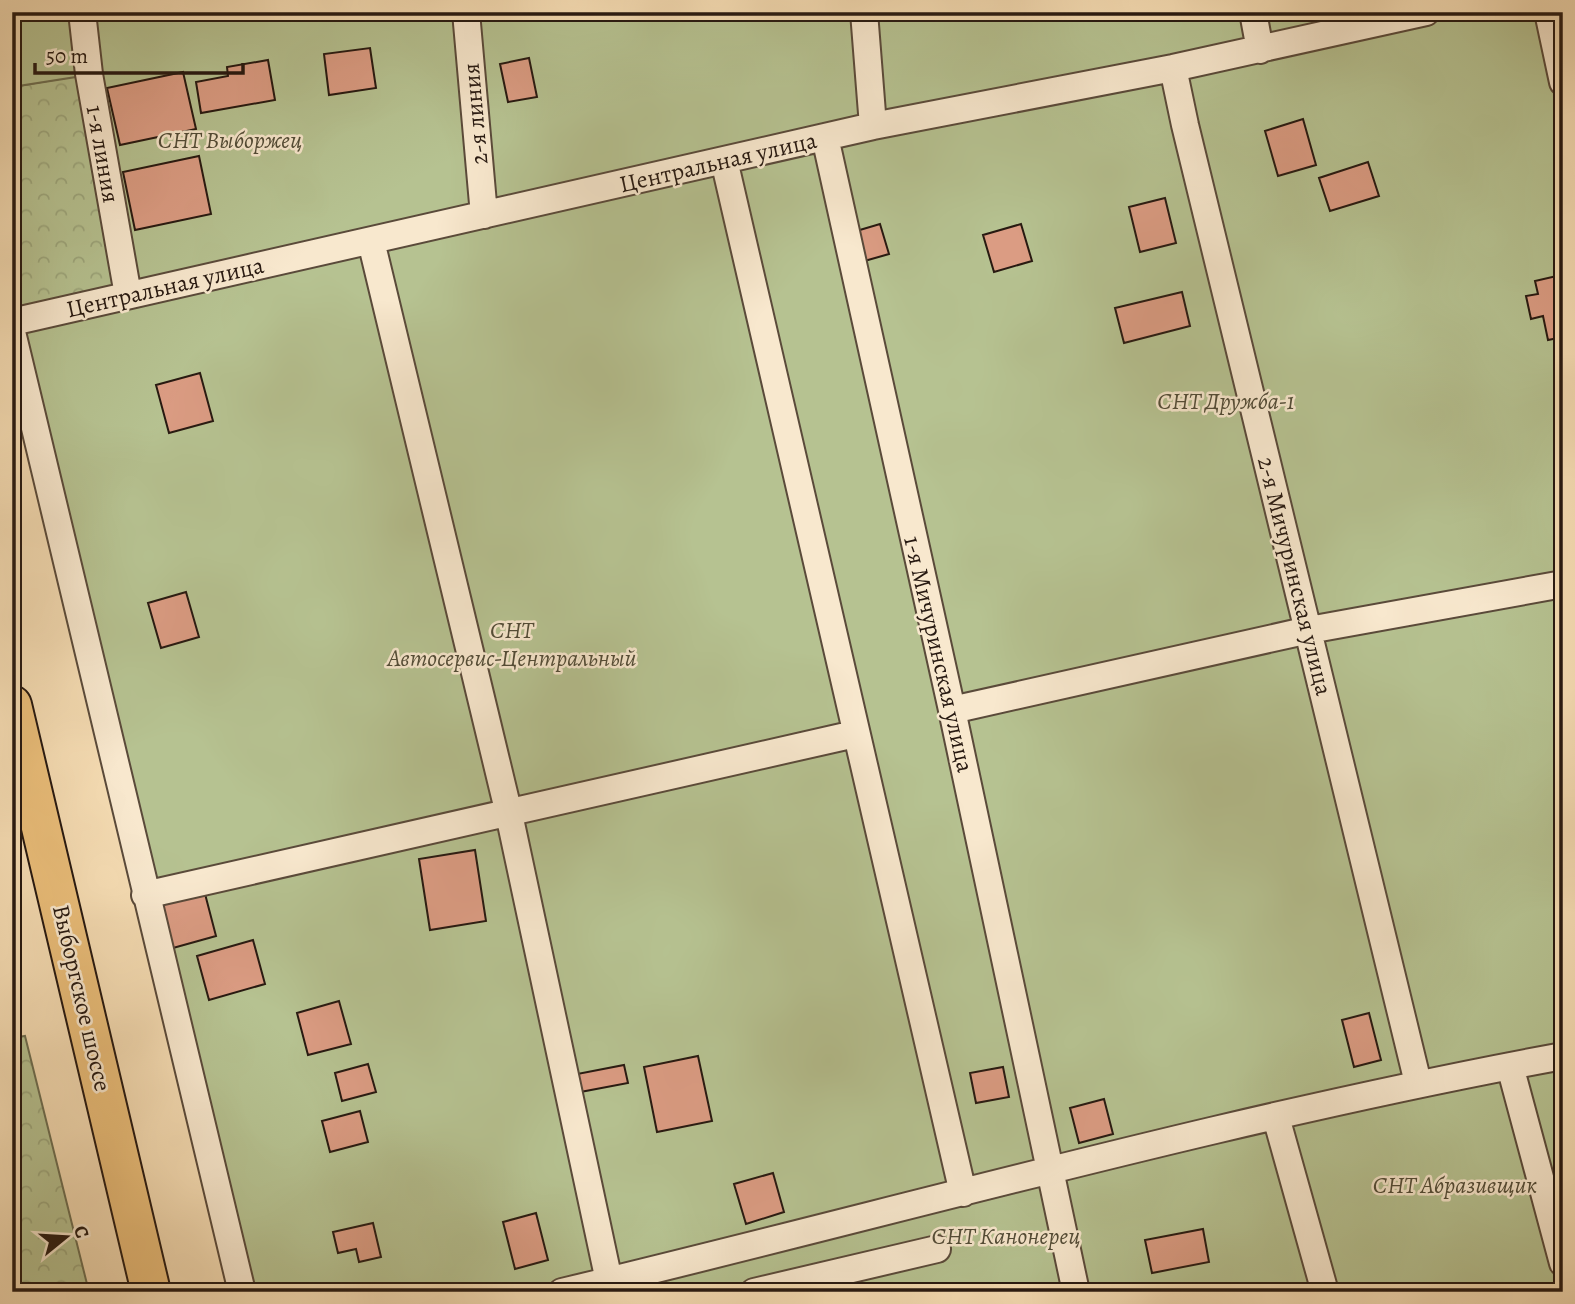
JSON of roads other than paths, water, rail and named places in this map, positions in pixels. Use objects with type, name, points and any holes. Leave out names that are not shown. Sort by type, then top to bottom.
[{"type":"main road","name":"Выборгское шоссе","points":[[12,705],[151,1292]]},
{"type":"street","name":"1-я линия","points":[[82,12],[89,74],[128,295]]},
{"type":"street","name":"2-я линия","points":[[466,12],[485,215]]},
{"type":"street","points":[[864,12],[873,126]]},
{"type":"street","points":[[1253,12],[1260,50]]},
{"type":"street","name":"Центральная улица","points":[[12,322],[873,126],[1173,68],[1426,12]]},
{"type":"street","points":[[1548,12],[1563,82]]},
{"type":"street","name":"2-я Мичуринская улица","points":[[1173,68],[1418,1083]]},
{"type":"street","name":"1-я Мичуринская улица","points":[[825,137],[952,710],[1076,1292]]},
{"type":"street","points":[[724,160],[963,1193]]},
{"type":"street","points":[[371,241],[509,814],[609,1280]]},
{"type":"street","points":[[12,332],[242,1292]]},
{"type":"street","points":[[952,710],[1309,630],[1563,584]]},
{"type":"street","points":[[145,895],[855,734]]},
{"type":"street","points":[[562,1292],[1418,1083],[1563,1056]]},
{"type":"street","points":[[1510,1066],[1563,1263]]},
{"type":"street","points":[[1276,1117],[1325,1292]]},
{"type":"street","points":[[754,1292],[937,1249]]},
{"type":"park label","name":"СНТ Выборжец","points":[[230,140]]},
{"type":"park label","name":"СНТ Дружба-1","points":[[1226,401]]},
{"type":"park label","name":"СНТ Автосервис-Центральный","points":[[512,644]]},
{"type":"park label","name":"СНТ Абразивщик","points":[[1455,1185]]},
{"type":"park label","name":"СНТ Канонерец","points":[[1006,1236]]}]
